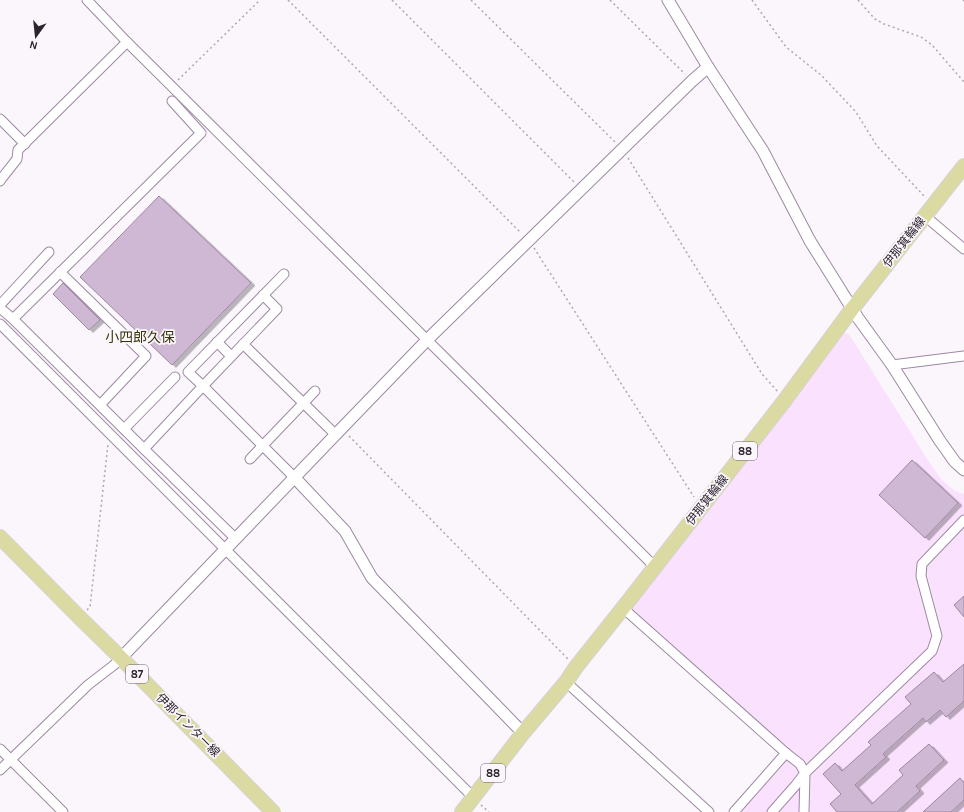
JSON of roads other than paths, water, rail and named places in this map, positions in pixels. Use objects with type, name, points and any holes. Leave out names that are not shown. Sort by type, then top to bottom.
[{"type":"main road","name":"伊那箕輪線","points":[[462,812],[523,733],[566,682],[576,667],[785,400],[852,309],[964,166]]},
{"type":"main road","name":"伊那インター線","points":[[0,537],[273,812]]},
{"type":"street","points":[[87,0],[127,42],[655,567]]},
{"type":"street","points":[[668,0],[708,67],[763,151],[810,241],[852,309],[892,365],[940,441],[960,462],[964,470]]},
{"type":"street","points":[[0,181],[18,159],[18,150],[127,42]]},
{"type":"street","points":[[0,770],[88,684],[114,665],[427,340],[708,67]]},
{"type":"street","points":[[13,319],[201,133],[172,101]]},
{"type":"street","points":[[0,119],[24,144]]},
{"type":"street","points":[[925,216],[964,248]]},
{"type":"street","points":[[49,252],[0,306],[236,539]]},
{"type":"street","points":[[60,272],[146,356],[100,405]]},
{"type":"street","points":[[284,274],[188,372],[295,478],[345,531],[372,578],[523,733]]},
{"type":"street","points":[[144,449],[277,309],[263,295]]},
{"type":"street","points":[[0,324],[474,798]]},
{"type":"street","points":[[217,342],[231,356]]},
{"type":"street","points":[[243,344],[304,403],[338,431]]},
{"type":"street","points":[[892,365],[964,356]]},
{"type":"street","points":[[124,429],[175,377]]},
{"type":"street","points":[[250,459],[315,391]]},
{"type":"street","points":[[772,812],[795,786],[804,773],[932,651],[937,636],[921,576],[922,564],[964,520]]},
{"type":"street","points":[[623,608],[800,764],[804,773],[804,812]]},
{"type":"street","points":[[566,682],[709,812]]},
{"type":"street","points":[[0,748],[63,812]]},
{"type":"street","points":[[734,812],[786,753]]},
{"type":"district","name":"小四郎久保","points":[[140,337]]}]
